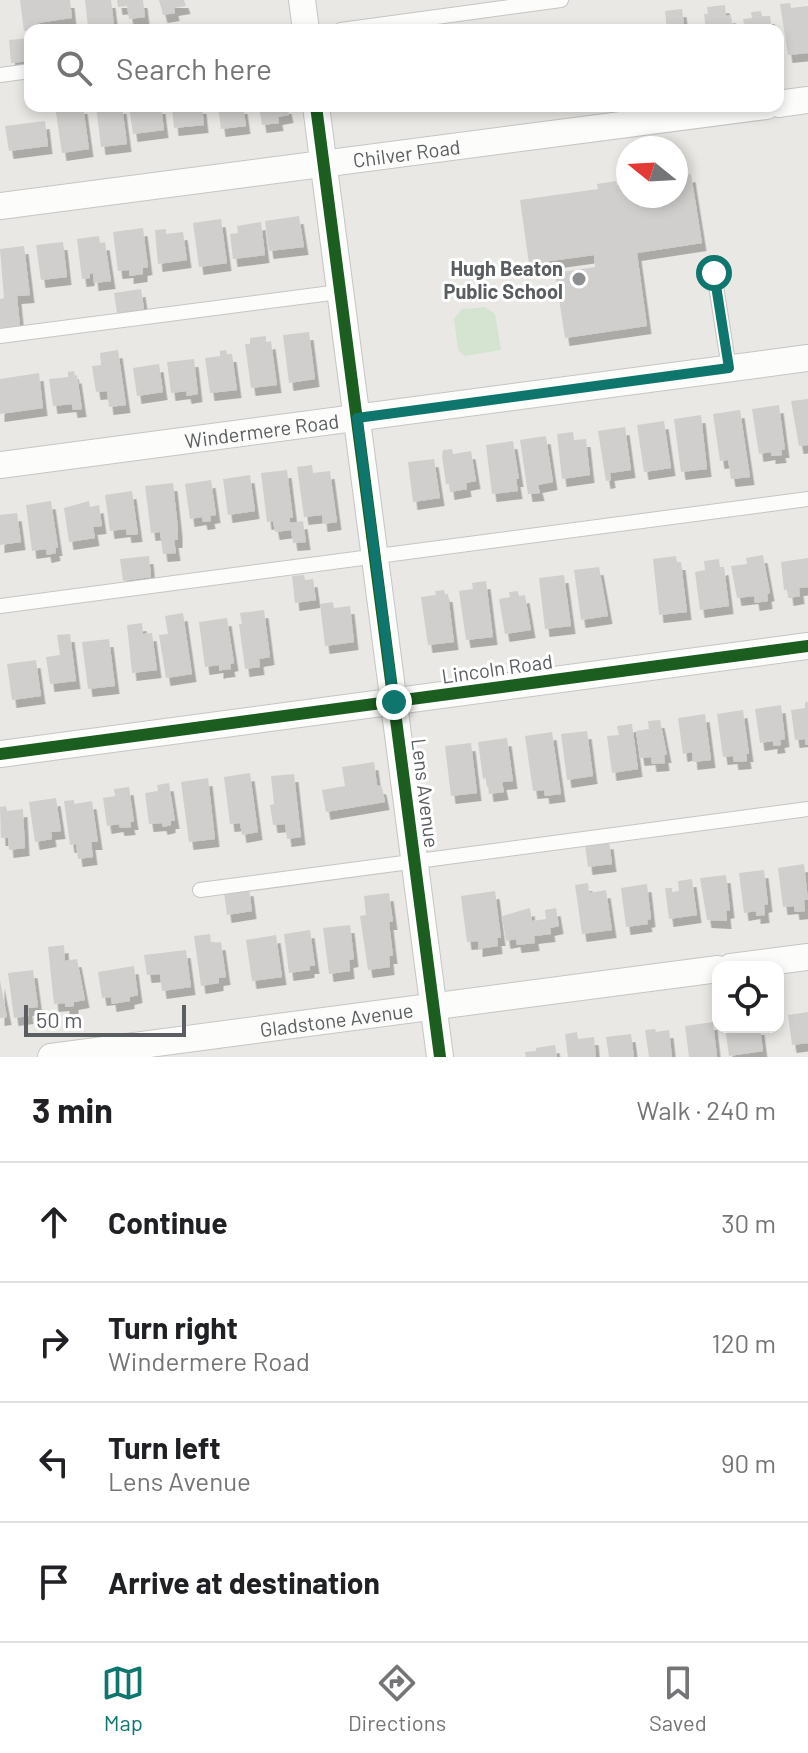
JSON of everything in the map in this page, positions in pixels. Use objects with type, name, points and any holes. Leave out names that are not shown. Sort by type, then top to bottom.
[{"type":"street","points":[[302,0],[305,24]]},
{"type":"street","points":[[784,103],[808,100]]},
{"type":"street","name":"Lens Avenue","points":[[317,112],[440,1057]]},
{"type":"street","name":"Chilver Road","points":[[0,206],[720,112]]},
{"type":"street","name":"Windermere Road","points":[[0,465],[357,418],[548,385],[808,358]]},
{"type":"street","name":"Lincoln Road","points":[[0,754],[808,646]]},
{"type":"street","points":[[777,961],[808,957]]},
{"type":"street","name":"Gladstone Avenue","points":[[51,1057],[712,970]]},
{"type":"lane","points":[[385,24],[561,0]]},
{"type":"lane","points":[[0,75],[24,72]]},
{"type":"lane","points":[[714,273],[729,368]]},
{"type":"lane","points":[[0,336],[339,292]]},
{"type":"lane","points":[[0,606],[808,499]]},
{"type":"lane","points":[[200,890],[808,809]]},
{"type":"green space","points":[[485,307],[495,314],[501,350],[465,356],[458,350],[454,319],[462,309]]},
{"type":"building","points":[[20,0],[70,0],[72,18],[24,24],[24,31]]},
{"type":"building","points":[[85,0],[111,0],[114,24],[88,24]]},
{"type":"building","points":[[117,0],[143,0],[145,17],[129,19],[127,6],[118,7]]},
{"type":"building","points":[[159,0],[184,0],[186,6],[174,8],[175,13],[163,15]]},
{"type":"building","points":[[790,3],[791,8],[808,6],[808,53],[788,55],[780,4]]},
{"type":"building","points":[[725,5],[726,16],[731,15],[732,24],[705,24],[707,7]]},
{"type":"building","points":[[682,9],[684,24],[666,24],[665,11]]},
{"type":"building","points":[[761,11],[762,16],[770,16],[771,24],[744,24],[743,19],[752,18],[751,12]]},
{"type":"building","points":[[24,39],[24,62],[11,63],[9,40]]},
{"type":"building","points":[[56,112],[84,112],[89,149],[62,153]]},
{"type":"building","points":[[97,112],[123,112],[127,144],[101,147]]},
{"type":"building","points":[[130,112],[162,112],[164,130],[133,134]]},
{"type":"building","points":[[173,112],[203,112],[204,125],[174,128]]},
{"type":"building","points":[[219,112],[244,112],[246,126],[221,129]]},
{"type":"building","points":[[260,112],[288,112],[289,115],[278,117],[279,123],[262,125]]},
{"type":"building","points":[[45,121],[48,146],[9,151],[5,126]]},
{"type":"building","points":[[691,174],[702,243],[637,253],[647,326],[565,338],[555,273],[595,267],[594,255],[529,264],[520,200],[598,189],[597,184],[616,181],[616,208],[688,208],[688,175]]},
{"type":"building","points":[[299,216],[304,247],[269,251],[265,221]]},
{"type":"building","points":[[221,219],[227,263],[199,267],[193,223]]},
{"type":"building","points":[[261,222],[265,255],[233,259],[230,234],[238,233],[237,226]]},
{"type":"building","points":[[143,228],[148,267],[143,268],[143,274],[129,276],[129,270],[118,271],[113,232]]},
{"type":"building","points":[[166,229],[166,234],[183,232],[187,260],[158,264],[155,230]]},
{"type":"building","points":[[99,236],[100,243],[105,242],[111,281],[94,283],[93,273],[90,278],[82,279],[77,239]]},
{"type":"building","points":[[63,242],[67,277],[41,280],[36,245]]},
{"type":"building","points":[[24,246],[30,295],[17,296],[20,326],[0,328],[0,299],[4,298],[0,249]]},
{"type":"building","points":[[141,289],[144,309],[117,313],[114,293]]},
{"type":"building","points":[[309,332],[315,379],[289,383],[283,335]]},
{"type":"building","points":[[266,336],[266,342],[271,341],[277,385],[251,388],[245,344],[250,344],[250,338]]},
{"type":"building","points":[[118,350],[126,405],[109,407],[107,391],[96,392],[92,366],[101,365],[100,353]]},
{"type":"building","points":[[226,350],[227,354],[232,354],[237,390],[210,393],[205,358],[220,356],[220,351]]},
{"type":"building","points":[[194,359],[198,394],[187,396],[186,391],[171,393],[167,362]]},
{"type":"building","points":[[159,364],[163,392],[137,396],[133,368]]},
{"type":"building","points":[[74,371],[82,409],[73,410],[72,404],[53,406],[49,379],[68,377],[68,372]]},
{"type":"building","points":[[39,373],[43,408],[0,414],[0,379]]},
{"type":"building","points":[[808,399],[808,445],[799,446],[791,401]]},
{"type":"building","points":[[779,405],[785,450],[781,450],[782,455],[771,456],[771,452],[759,454],[752,409]]},
{"type":"building","points":[[740,410],[750,477],[731,479],[728,460],[720,461],[713,414]]},
{"type":"building","points":[[701,415],[707,469],[681,472],[674,419]]},
{"type":"building","points":[[664,421],[671,468],[644,472],[637,425]]},
{"type":"building","points":[[625,427],[631,470],[610,473],[611,480],[606,481],[598,431]]},
{"type":"building","points":[[573,432],[574,440],[586,439],[590,475],[562,479],[557,434]]},
{"type":"building","points":[[546,436],[553,482],[538,485],[540,493],[528,494],[520,440]]},
{"type":"building","points":[[513,441],[518,491],[492,494],[486,445]]},
{"type":"building","points":[[452,449],[453,454],[471,451],[476,481],[466,483],[467,489],[450,492],[442,456],[443,450]]},
{"type":"building","points":[[434,459],[440,498],[413,502],[408,462]]},
{"type":"building","points":[[312,465],[313,473],[330,471],[337,522],[323,524],[322,515],[304,517],[297,467]]},
{"type":"building","points":[[287,470],[293,518],[290,518],[290,523],[303,521],[306,542],[293,543],[291,530],[275,532],[273,521],[267,522],[261,473]]},
{"type":"building","points":[[250,475],[255,511],[228,515],[223,479]]},
{"type":"building","points":[[211,480],[216,515],[210,516],[211,521],[203,522],[202,517],[190,519],[185,484]]},
{"type":"building","points":[[173,483],[178,540],[174,540],[176,553],[163,554],[160,532],[151,533],[145,486]]},
{"type":"building","points":[[132,491],[138,534],[127,535],[126,529],[110,531],[105,495]]},
{"type":"building","points":[[51,501],[58,548],[55,548],[56,553],[47,555],[46,549],[32,551],[26,505]]},
{"type":"building","points":[[89,501],[90,507],[99,505],[102,526],[93,527],[95,538],[69,542],[64,508]]},
{"type":"building","points":[[17,513],[21,542],[0,545],[0,515]]},
{"type":"building","points":[[763,555],[770,593],[767,594],[768,601],[755,603],[754,596],[737,598],[731,566],[747,564],[746,558]]},
{"type":"building","points":[[149,556],[151,577],[123,581],[120,559]]},
{"type":"building","points":[[676,556],[677,562],[681,562],[687,612],[659,615],[653,559]]},
{"type":"building","points":[[808,558],[808,587],[799,588],[800,596],[789,598],[788,590],[784,590],[781,562]]},
{"type":"building","points":[[719,559],[720,568],[724,567],[729,606],[700,610],[695,572],[705,570],[704,561]]},
{"type":"building","points":[[599,567],[608,616],[581,620],[574,570]]},
{"type":"building","points":[[304,575],[305,580],[313,579],[316,600],[295,603],[292,576]]},
{"type":"building","points":[[564,575],[571,626],[545,629],[539,578]]},
{"type":"building","points":[[486,581],[493,637],[466,640],[459,591],[473,589],[472,583]]},
{"type":"building","points":[[444,590],[448,594],[454,642],[428,645],[421,597],[436,595],[435,591]]},
{"type":"building","points":[[518,591],[519,596],[525,595],[531,630],[505,634],[499,599],[510,597],[509,592]]},
{"type":"building","points":[[333,602],[334,608],[350,606],[354,642],[325,646],[320,604]]},
{"type":"building","points":[[264,610],[270,657],[259,659],[260,667],[245,669],[240,613]]},
{"type":"building","points":[[183,613],[192,674],[166,678],[159,635],[168,634],[165,616]]},
{"type":"building","points":[[227,618],[234,663],[230,664],[231,669],[219,671],[219,665],[205,667],[199,622]]},
{"type":"building","points":[[142,623],[143,634],[152,633],[157,670],[132,673],[127,625]]},
{"type":"building","points":[[70,634],[76,681],[50,684],[46,657],[60,655],[57,635]]},
{"type":"building","points":[[109,639],[115,686],[88,689],[82,642]]},
{"type":"building","points":[[36,660],[41,696],[12,700],[7,664]]},
{"type":"building","points":[[805,702],[808,702],[808,745],[805,745],[805,739],[795,740],[791,710],[805,708]]},
{"type":"building","points":[[781,705],[785,739],[780,740],[781,745],[773,746],[773,741],[760,743],[755,709]]},
{"type":"building","points":[[743,710],[749,754],[746,754],[747,761],[734,762],[733,756],[723,757],[717,714]]},
{"type":"building","points":[[705,714],[711,760],[693,762],[692,752],[683,754],[678,718]]},
{"type":"building","points":[[660,720],[667,755],[664,755],[665,763],[652,764],[651,757],[640,758],[636,731],[649,729],[648,721]]},
{"type":"building","points":[[632,724],[638,769],[612,773],[607,736],[619,735],[617,726]]},
{"type":"building","points":[[587,731],[593,776],[567,780],[561,734]]},
{"type":"building","points":[[552,732],[561,794],[545,796],[544,790],[533,791],[525,736]]},
{"type":"building","points":[[507,738],[513,781],[502,782],[504,792],[489,794],[487,778],[483,779],[478,742]]},
{"type":"building","points":[[471,743],[477,793],[451,796],[445,746]]},
{"type":"building","points":[[374,762],[377,785],[382,787],[385,802],[326,812],[322,790],[345,786],[342,767]]},
{"type":"building","points":[[250,773],[258,832],[242,835],[240,823],[230,824],[224,777]]},
{"type":"building","points":[[294,774],[301,837],[287,839],[285,824],[273,825],[271,776]]},
{"type":"building","points":[[208,778],[215,839],[189,842],[181,782]]},
{"type":"building","points":[[169,783],[175,821],[163,827],[162,823],[149,824],[145,793],[158,791],[157,785]]},
{"type":"building","points":[[129,787],[134,822],[130,822],[131,827],[120,828],[119,824],[107,826],[103,798],[115,796],[114,789]]},
{"type":"building","points":[[56,798],[61,831],[51,832],[52,839],[35,842],[29,802]]},
{"type":"building","points":[[74,800],[74,804],[92,801],[98,842],[91,842],[93,857],[78,859],[76,844],[70,845],[64,801]]},
{"type":"building","points":[[6,806],[7,811],[23,809],[25,848],[9,850],[8,838],[1,838],[0,807]]},
{"type":"building","points":[[609,841],[612,864],[588,867],[585,845]]},
{"type":"building","points":[[804,864],[808,900],[804,900],[805,911],[795,912],[794,906],[783,907],[778,868]]},
{"type":"building","points":[[764,870],[768,904],[764,905],[765,915],[756,916],[756,911],[744,913],[739,873]]},
{"type":"building","points":[[726,875],[730,910],[726,911],[727,921],[707,920],[700,878]]},
{"type":"building","points":[[692,879],[697,915],[669,919],[665,888],[672,888],[672,892],[679,891],[678,881]]},
{"type":"building","points":[[588,883],[589,893],[606,890],[612,930],[582,934],[575,885]]},
{"type":"building","points":[[647,884],[651,919],[647,920],[648,924],[626,927],[621,888]]},
{"type":"building","points":[[249,888],[252,911],[227,915],[224,892]]},
{"type":"building","points":[[495,891],[501,938],[497,938],[498,946],[478,949],[478,941],[467,942],[461,896]]},
{"type":"building","points":[[389,893],[393,922],[389,922],[393,956],[389,956],[390,967],[368,970],[360,916],[366,915],[364,896]]},
{"type":"building","points":[[530,908],[532,921],[546,919],[545,910],[556,908],[559,926],[550,928],[551,934],[534,936],[535,943],[517,945],[516,939],[506,941],[502,916]]},
{"type":"building","points":[[350,925],[354,959],[349,960],[350,971],[329,974],[323,928]]},
{"type":"building","points":[[310,930],[315,966],[310,966],[310,970],[289,973],[284,934]]},
{"type":"building","points":[[210,934],[211,943],[221,942],[226,977],[219,978],[219,983],[201,986],[194,936]]},
{"type":"building","points":[[276,935],[282,977],[252,981],[246,940]]},
{"type":"building","points":[[64,945],[65,961],[77,959],[85,1000],[65,1007],[65,1003],[54,1004],[48,947]]},
{"type":"building","points":[[186,950],[191,987],[162,991],[160,974],[147,975],[144,955]]},
{"type":"building","points":[[134,966],[138,995],[130,997],[130,1001],[112,1004],[111,997],[102,998],[98,972]]},
{"type":"building","points":[[33,970],[38,1007],[28,1008],[29,1016],[14,1018],[8,973]]},
{"type":"building","points":[[0,980],[7,1017],[0,1018]]},
{"type":"building","points":[[808,1012],[808,1043],[792,1045],[788,1015]]},
{"type":"building","points":[[712,1022],[717,1057],[689,1057],[685,1026]]},
{"type":"building","points":[[655,1029],[656,1032],[669,1030],[672,1057],[649,1057],[645,1030]]},
{"type":"building","points":[[577,1032],[578,1039],[594,1037],[596,1057],[568,1057],[565,1034]]},
{"type":"building","points":[[726,1033],[761,1033],[763,1051],[729,1056]]},
{"type":"building","points":[[631,1034],[634,1057],[609,1057],[606,1037]]},
{"type":"building","points":[[555,1045],[557,1057],[526,1057],[525,1052]]},
{"type":"cycle path","points":[[317,112],[440,1057]]},
{"type":"cycle path","points":[[0,754],[808,646]]},
{"type":"place","name":"Hugh Beaton Public School","points":[[579,279]]},
{"type":"route","points":[[394,702],[357,418],[729,368],[714,273]]}]
